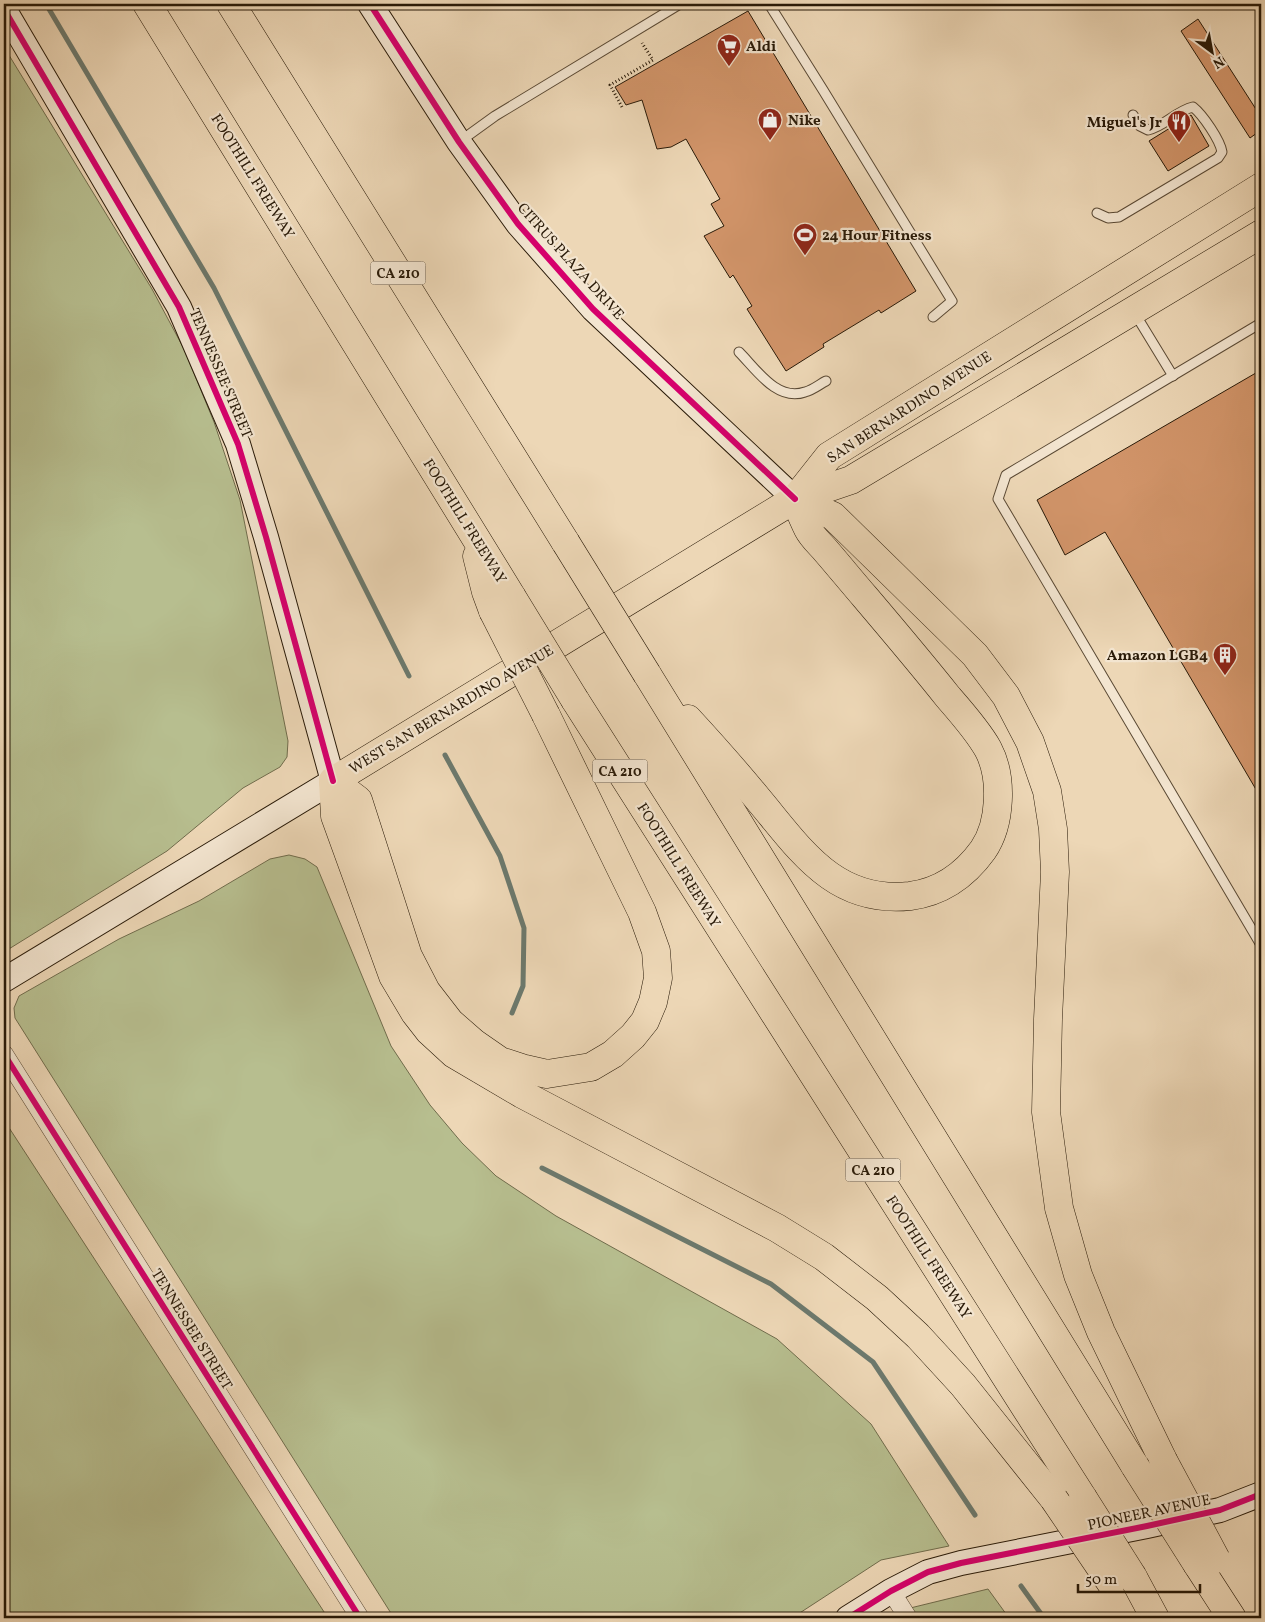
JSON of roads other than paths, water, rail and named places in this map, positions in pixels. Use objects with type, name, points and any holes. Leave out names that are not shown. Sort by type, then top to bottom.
[{"type":"main road","name":"FOOTHILL FREEWAY","points":[[147,4],[472,532],[503,604],[575,700],[1082,1498],[1122,1580],[1155,1618]]},
{"type":"main road","name":"CA 210","points":[[231,4],[1135,1466],[1207,1561],[1232,1618]]},
{"type":"main road","name":"SAN BERNARDINO AVENUE","points":[[795,499],[829,456],[1261,187]]},
{"type":"main road","name":"SAN BERNARDINO AVENUE","points":[[795,499],[851,480],[1261,234]]},
{"type":"main road","name":"WEST SAN BERNARDINO AVENUE","points":[[333,781],[795,499]]},
{"type":"main road","points":[[647,674],[723,756],[805,857],[823,872],[847,886],[870,894],[895,898],[920,894],[942,887],[960,875],[976,860],[989,842],[997,810],[997,776],[988,749],[927,671],[808,530],[795,499]]},
{"type":"main road","points":[[795,499],[833,516],[975,655],[1006,696],[1030,742],[1047,791],[1053,829],[1055,872],[1048,1018],[1046,1112],[1059,1208],[1078,1275],[1101,1332],[1163,1460],[1207,1561],[1239,1618]]},
{"type":"main road","points":[[333,781],[358,800],[408,956],[426,990],[450,1022],[474,1043],[500,1060],[547,1074],[591,1067],[613,1054],[633,1036],[645,1022],[653,1002],[658,978],[656,951],[642,912],[546,715],[503,604]]},
{"type":"main road","points":[[333,781],[335,816],[393,976],[415,1013],[429,1031],[454,1054],[522,1094],[777,1228],[824,1257],[877,1298],[918,1336],[963,1385],[1054,1499],[1122,1580],[1140,1618]]},
{"type":"street","name":"CITRUS PLAZA DRIVE","points":[[370,4],[459,142],[518,224],[593,309],[795,499]]},
{"type":"street","name":"TENNESSEE STREET","points":[[4,9],[179,307],[238,444],[266,537],[333,781]]},
{"type":"street","name":"WEST SAN BERNARDINO AVENUE","points":[[4,980],[333,781]]},
{"type":"street","name":"TENNESSEE STREET","points":[[4,1054],[360,1618]]},
{"type":"street","name":"PIONEER AVENUE","points":[[848,1618],[891,1591],[928,1572],[961,1563],[1220,1510],[1261,1494]]},
{"type":"street","points":[[891,1591],[908,1618]]},
{"type":"lane","points":[[459,142],[495,116],[680,4]]},
{"type":"lane","points":[[769,4],[952,302],[932,317]]},
{"type":"lane","points":[[1097,213],[1108,218],[1119,217],[1218,158],[1222,152],[1221,145],[1198,111],[1193,107],[1186,109],[1157,128],[1148,130],[1140,126],[1133,115]]},
{"type":"lane","points":[[1134,311],[1173,376]]},
{"type":"lane","points":[[1261,323],[1006,475],[998,499],[1261,945]]},
{"type":"lane","points":[[739,352],[772,386],[789,394],[805,392],[826,381]]},
{"type":"waterway","points":[[46,4],[214,288],[409,676]]},
{"type":"waterway","points":[[445,755],[500,856],[524,928],[523,986],[512,1013]]},
{"type":"waterway","points":[[542,1168],[771,1284],[873,1362],[975,1515]]},
{"type":"waterway","points":[[1021,1586],[1044,1618]]},
{"type":"place","name":"Aldi","points":[[729,67]]},
{"type":"place","name":"Nike","points":[[770,141]]},
{"type":"place","name":"Miguel's Jr","points":[[1179,143]]},
{"type":"place","name":"24 Hour Fitness","points":[[805,256]]},
{"type":"place","name":"Amazon LGB4","points":[[1225,676]]}]
